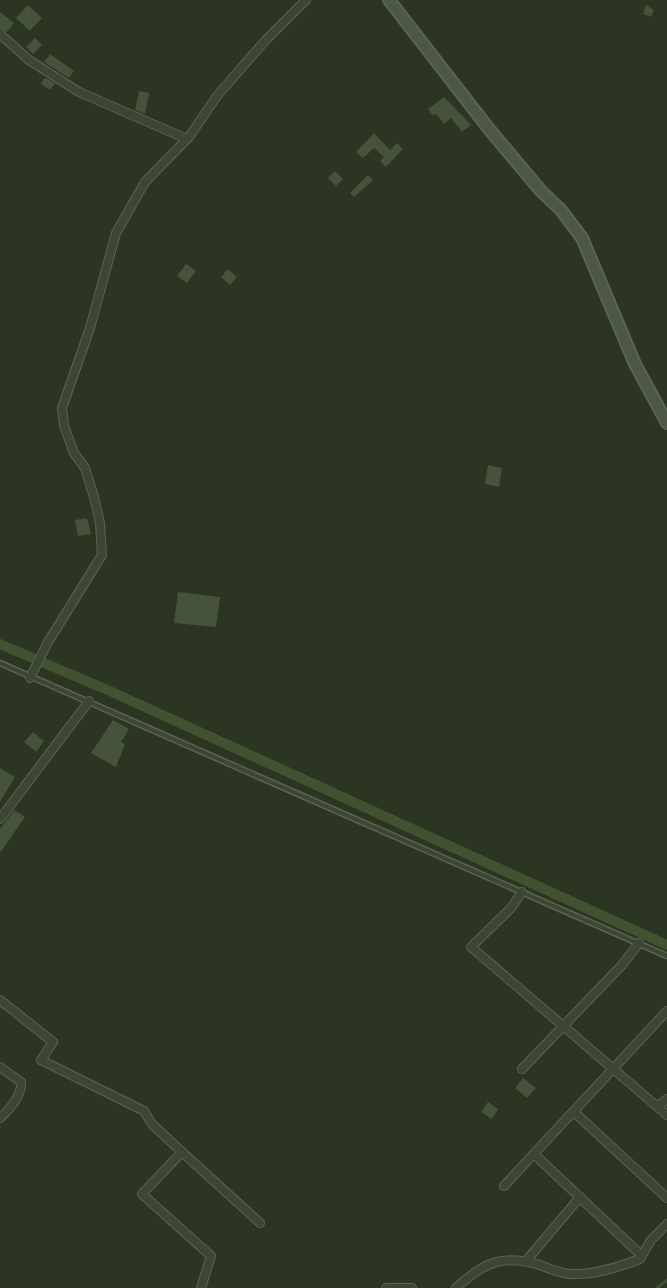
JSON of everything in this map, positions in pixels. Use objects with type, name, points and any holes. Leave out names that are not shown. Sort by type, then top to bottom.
[{"type":"street","points":[[32,675],[48,642],[102,555],[100,523],[94,497],[85,468],[74,453],[64,426],[62,408],[86,344],[117,233],[145,182],[187,139],[242,66],[306,0]]},
{"type":"street","points":[[389,0],[489,129],[541,191],[561,210],[582,238],[635,364],[667,423]]},
{"type":"street","points":[[0,34],[37,65],[79,92],[187,139]]},
{"type":"street","points":[[0,819],[89,701]]},
{"type":"street","points":[[522,892],[511,908],[471,947],[667,1114]]},
{"type":"street","points":[[522,1070],[565,1027],[639,943]]},
{"type":"street","points":[[0,1000],[53,1042],[41,1060],[144,1111],[152,1124],[260,1223]]},
{"type":"street","points":[[504,1186],[667,1011]]},
{"type":"street","points":[[0,1067],[21,1082],[22,1089],[15,1102],[0,1118]]},
{"type":"street","points":[[658,1106],[667,1099]]},
{"type":"street","points":[[574,1112],[667,1198]]},
{"type":"street","points":[[182,1152],[142,1194],[211,1256],[201,1288]]},
{"type":"street","points":[[534,1154],[642,1256]]},
{"type":"street","points":[[526,1261],[580,1197]]},
{"type":"street","points":[[456,1288],[475,1270],[492,1262],[508,1259],[526,1261],[570,1275],[619,1267],[640,1259],[651,1240],[667,1224]]},
{"type":"street","points":[[386,1288],[412,1288]]},
{"type":"lane","points":[[0,663],[32,675],[667,956]]},
{"type":"building","points":[[28,5],[42,18],[30,31],[16,18]]},
{"type":"building","points":[[646,5],[654,10],[651,17],[643,14]]},
{"type":"building","points":[[0,12],[14,23],[7,32],[0,28]]},
{"type":"building","points":[[35,38],[42,45],[33,54],[26,47]]},
{"type":"building","points":[[50,54],[74,71],[69,78],[44,62]]},
{"type":"building","points":[[45,78],[55,83],[50,90],[41,84]]},
{"type":"building","points":[[139,91],[149,93],[145,114],[135,110]]},
{"type":"building","points":[[444,97],[471,125],[462,132],[451,118],[444,124],[436,114],[433,116],[428,109]]},
{"type":"building","points":[[374,133],[390,150],[397,143],[403,149],[386,167],[380,161],[384,157],[374,148],[363,158],[356,152]]},
{"type":"building","points":[[335,171],[343,179],[336,186],[328,178]]},
{"type":"building","points":[[368,175],[373,180],[354,197],[350,193]]},
{"type":"building","points":[[186,264],[196,271],[187,283],[177,276]]},
{"type":"building","points":[[228,269],[237,277],[230,285],[221,277]]},
{"type":"building","points":[[488,465],[502,468],[499,487],[485,484]]},
{"type":"building","points":[[87,518],[91,534],[78,536],[75,520]]},
{"type":"building","points":[[178,592],[220,597],[216,627],[174,623]]},
{"type":"building","points":[[113,720],[129,729],[121,742],[125,744],[116,767],[91,753]]},
{"type":"building","points":[[33,732],[44,741],[36,752],[24,742]]},
{"type":"building","points":[[0,768],[15,777],[0,802]]},
{"type":"building","points":[[14,810],[25,817],[0,853],[0,829]]},
{"type":"building","points":[[523,1078],[536,1088],[527,1098],[515,1088]]},
{"type":"building","points":[[488,1102],[498,1109],[492,1119],[481,1112]]},
{"type":"waterway","points":[[0,644],[112,692],[667,945]]},
{"type":"waterway","points":[[657,1288],[667,1280]]}]
